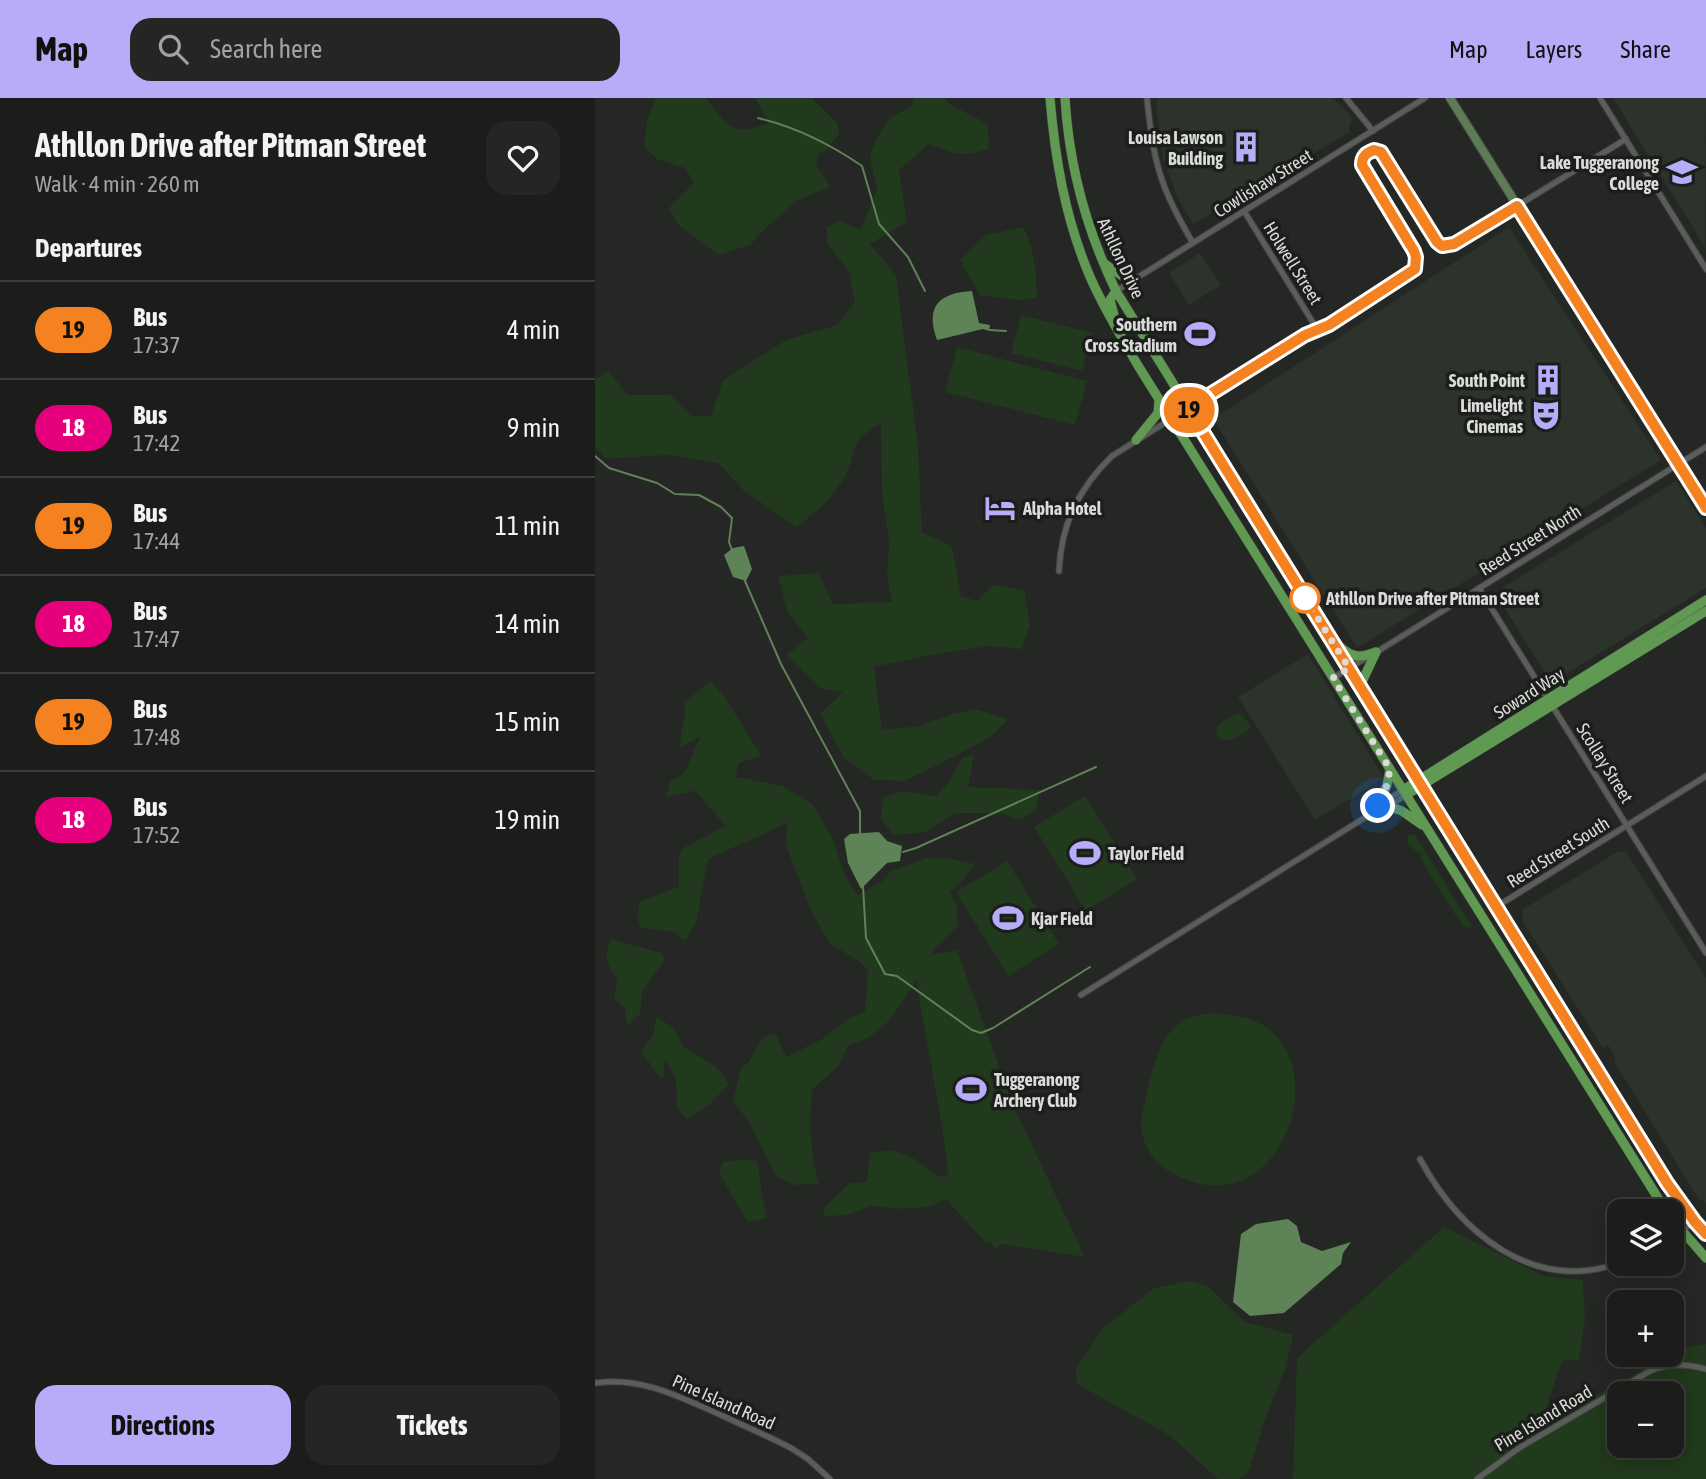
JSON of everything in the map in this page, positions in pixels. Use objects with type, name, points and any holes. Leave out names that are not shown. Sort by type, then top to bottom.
[{"type":"main road","name":"Athllon Drive","points":[[1050,98],[1062,191],[1075,236],[1089,274],[1126,344],[1658,1199]]},
{"type":"main road","name":"Athllon Drive","points":[[1065,98],[1075,178],[1089,229],[1116,291],[1660,1171],[1706,1234]]},
{"type":"main road","points":[[1101,260],[1131,282]]},
{"type":"main road","points":[[1089,274],[1100,289],[1116,291]]},
{"type":"main road","points":[[1116,291],[1110,305],[1126,344]]},
{"type":"main road","points":[[1136,440],[1158,413],[1159,400]]},
{"type":"main road","name":"Soward Way","points":[[1405,792],[1550,702],[1706,600]]},
{"type":"main road","name":"Soward Way","points":[[1550,702],[1706,611]]},
{"type":"main road","points":[[1328,635],[1352,656],[1359,658],[1376,652]]},
{"type":"main road","points":[[1360,687],[1376,652]]},
{"type":"main road","points":[[1378,806],[1390,769]]},
{"type":"main road","points":[[1388,806],[1402,811],[1426,828]]},
{"type":"main road","points":[[1468,894],[1481,908],[1488,910],[1496,906]]},
{"type":"main road","points":[[1496,906],[1490,921],[1505,954]]},
{"type":"main road","points":[[1684,1234],[1706,1258]]},
{"type":"street","points":[[1147,98],[1151,140],[1160,181],[1170,205],[1193,243]]},
{"type":"street","points":[[1346,98],[1373,131]]},
{"type":"street","name":"Cowlishaw Street","points":[[1116,291],[1426,98]]},
{"type":"street","points":[[1450,98],[1706,509]]},
{"type":"street","points":[[1600,98],[1706,269]]},
{"type":"street","points":[[1517,206],[1626,139]]},
{"type":"street","name":"Holwell Street","points":[[1188,408],[1317,329],[1244,211]]},
{"type":"street","points":[[1059,571],[1064,530],[1086,485],[1103,465],[1136,440],[1188,408]]},
{"type":"street","name":"Reed Street North","points":[[1333,678],[1706,447]]},
{"type":"street","name":"Scollay Street","points":[[1479,588],[1706,953]]},
{"type":"street","name":"Reed Street South","points":[[1496,906],[1706,776]]},
{"type":"street","name":"Soward Way","points":[[1369,815],[1378,806],[1405,792]]},
{"type":"street","name":"Soward Way","points":[[1081,995],[1369,815],[1388,806],[1405,792]]},
{"type":"street","points":[[1420,1159],[1433,1183],[1476,1232],[1508,1254],[1530,1264],[1570,1270],[1607,1265]]},
{"type":"street","points":[[1684,1229],[1695,1222]]},
{"type":"street","name":"Pine Island Road","points":[[1476,1479],[1518,1448],[1650,1371],[1685,1364],[1706,1369]]},
{"type":"street","name":"Pine Island Road","points":[[595,1383],[628,1382],[676,1395],[791,1448],[830,1479]]},
{"type":"shaded area","points":[[656,98],[706,98],[731,127],[746,129],[769,123],[755,98],[812,98],[837,123],[839,135],[819,154],[816,164],[830,187],[797,201],[750,245],[719,255],[678,225],[669,208],[694,183],[685,168],[657,159],[644,148],[647,120]]},
{"type":"shaded area","points":[[913,98],[944,98],[951,105],[988,124],[989,149],[958,154],[929,144],[899,170],[907,222],[870,244],[896,275],[918,446],[922,532],[952,546],[961,596],[977,601],[993,585],[1024,590],[1030,624],[1022,649],[989,646],[874,667],[882,730],[920,726],[975,709],[1008,719],[989,738],[926,771],[904,781],[874,780],[844,758],[820,714],[843,692],[822,689],[786,655],[808,638],[788,613],[778,576],[818,573],[833,604],[892,602],[887,577],[889,543],[882,492],[881,424],[857,443],[848,470],[833,494],[796,527],[744,491],[718,463],[668,455],[606,459],[595,447],[595,380],[608,371],[628,395],[670,395],[692,416],[711,416],[723,380],[786,340],[837,325],[855,302],[849,272],[827,243],[827,227],[840,221],[860,230],[877,190],[870,157],[875,141],[891,117],[912,106]]},
{"type":"shaded area","name":"Louisa Lawson Building","points":[[1158,98],[1333,98],[1352,117],[1350,132],[1193,224],[1176,195],[1163,157],[1156,103]]},
{"type":"shaded area","name":"Lake Tuggeranong College","points":[[1613,98],[1706,98],[1705,247]]},
{"type":"shaded area","points":[[1023,227],[1032,252],[1037,297],[1016,300],[980,296],[960,260],[986,235]]},
{"type":"shaded area","points":[[1509,227],[1661,460],[1357,648],[1213,419]]},
{"type":"shaded area","points":[[1200,253],[1221,285],[1189,305],[1169,273]]},
{"type":"shaded area","points":[[972,291],[979,323],[990,325],[989,331],[983,329],[937,340],[933,318],[938,304],[943,298]]},
{"type":"shaded area","points":[[1021,315],[1092,333],[1082,371],[1011,353]]},
{"type":"shaded area","points":[[957,347],[1087,381],[1075,425],[945,392]]},
{"type":"shaded area","points":[[1676,481],[1706,528],[1706,588],[1551,683],[1495,592]]},
{"type":"shaded area","points":[[744,546],[752,569],[746,581],[733,577],[724,555],[733,548]]},
{"type":"shaded area","points":[[1308,654],[1384,778],[1315,820],[1238,697]]},
{"type":"shaded area","points":[[710,681],[724,696],[761,755],[738,764],[736,777],[783,786],[813,805],[833,839],[845,876],[858,895],[882,881],[891,871],[927,858],[953,859],[975,864],[950,892],[957,907],[958,926],[931,955],[957,950],[1013,1105],[1085,1257],[1001,1244],[997,1249],[991,1243],[985,1242],[946,1199],[931,1206],[904,1209],[872,1206],[849,1214],[825,1217],[823,1208],[850,1183],[867,1182],[870,1153],[893,1150],[917,1160],[939,1177],[948,1174],[916,981],[882,1028],[849,1045],[837,1067],[812,1090],[811,1137],[819,1184],[794,1185],[776,1176],[749,1122],[733,1101],[741,1068],[749,1061],[764,1036],[776,1034],[786,1057],[822,1039],[847,1020],[865,1011],[868,971],[860,962],[829,943],[810,908],[785,843],[788,823],[708,859],[696,924],[685,941],[673,932],[641,928],[637,917],[640,901],[679,887],[679,855],[685,847],[726,826],[695,791],[666,797],[670,782],[684,773],[700,737],[681,747],[684,703]]},
{"type":"shaded area","points":[[1237,713],[1250,725],[1249,730],[1230,741],[1219,739],[1216,734],[1218,725]]},
{"type":"shaded area","points":[[974,755],[968,787],[1039,790],[1036,810],[1020,820],[1001,813],[955,813],[927,832],[893,835],[881,819],[883,797],[904,791],[936,796],[947,785],[963,757]]},
{"type":"shaded area","name":"Taylor Field","points":[[1085,796],[1137,879],[1086,911],[1034,827]]},
{"type":"shaded area","points":[[879,832],[887,841],[902,846],[900,861],[887,863],[861,889],[848,863],[844,839],[850,834]]},
{"type":"shaded area","points":[[1408,835],[1415,835],[1473,928],[1463,927],[1422,861],[1421,854],[1407,845]]},
{"type":"shaded area","points":[[1619,851],[1626,852],[1706,978],[1706,1203],[1698,1198],[1615,1063],[1615,1057],[1608,1045],[1603,1048],[1523,922],[1522,910]]},
{"type":"shaded area","name":"Kjar Field","points":[[1007,861],[1059,944],[1008,976],[956,892]]},
{"type":"shaded area","points":[[610,939],[662,953],[665,959],[642,992],[640,1014],[627,1026],[625,1008],[614,999],[617,979],[606,955]]},
{"type":"shaded area","points":[[1214,1013],[1251,1019],[1270,1030],[1288,1053],[1295,1083],[1293,1114],[1281,1143],[1262,1168],[1236,1183],[1204,1185],[1161,1165],[1146,1146],[1141,1123],[1154,1063],[1168,1034],[1180,1023],[1194,1016]]},
{"type":"shaded area","points":[[656,1017],[673,1027],[685,1048],[717,1067],[729,1084],[708,1106],[686,1119],[676,1106],[677,1087],[672,1071],[664,1061],[664,1076],[660,1078],[641,1051],[653,1035]]},
{"type":"shaded area","points":[[744,1159],[758,1161],[767,1217],[756,1221],[747,1221],[719,1173],[723,1162]]},
{"type":"shaded area","points":[[1288,1219],[1297,1226],[1301,1242],[1322,1251],[1351,1242],[1343,1253],[1341,1264],[1284,1313],[1250,1316],[1233,1302],[1241,1234],[1256,1224]]},
{"type":"shaded area","points":[[1444,1227],[1544,1276],[1583,1280],[1585,1320],[1579,1360],[1562,1361],[1544,1415],[1547,1420],[1607,1390],[1607,1458],[1684,1458],[1684,1381],[1622,1381],[1647,1367],[1684,1367],[1684,1347],[1706,1344],[1706,1479],[1293,1479],[1297,1358]]},
{"type":"shaded area","points":[[1190,1281],[1208,1286],[1245,1322],[1293,1335],[1286,1366],[1264,1422],[1249,1471],[1239,1479],[1218,1479],[1169,1435],[1077,1384],[1076,1369],[1102,1329],[1154,1288]]},
{"type":"waterway","points":[[758,118],[812,137],[862,166],[879,224],[908,257],[925,291]]},
{"type":"waterway","points":[[990,330],[1006,331]]},
{"type":"waterway","points":[[595,456],[609,468],[657,483],[675,494],[699,495],[721,507],[732,518],[729,542],[732,550]]},
{"type":"waterway","points":[[745,581],[781,664],[860,811],[860,835]]},
{"type":"waterway","points":[[903,852],[1096,767]]},
{"type":"waterway","points":[[863,886],[866,938],[885,974],[897,976],[972,1030],[981,1033],[993,1028],[1090,967]]},
{"type":"bus line","name":"19","points":[[1706,508],[1517,206],[1449,247],[1442,246],[1381,152],[1374,150],[1362,158],[1362,165],[1414,251],[1415,269],[1329,325],[1305,335],[1188,408],[1667,1183],[1706,1234]]},
{"type":"place","name":"Louisa Lawson Building","points":[[1246,147]]},
{"type":"place","name":"Lake Tuggeranong College","points":[[1682,172]]},
{"type":"place","name":"Southern Cross Stadium","points":[[1200,334]]},
{"type":"place","name":"South Point","points":[[1548,380]]},
{"type":"place","name":"Limelight Cinemas","points":[[1546,415]]},
{"type":"place","name":"Alpha Hotel","points":[[1000,508]]},
{"type":"place","name":"Athllon Drive after Pitman Street","points":[[1305,598]]},
{"type":"place","name":"Taylor Field","points":[[1085,853]]},
{"type":"place","name":"Kjar Field","points":[[1008,918]]},
{"type":"place","name":"Tuggeranong Archery Club","points":[[971,1089]]},
{"type":"route","points":[[1305,598],[1349,668],[1333,678],[1390,769],[1378,806]]}]
